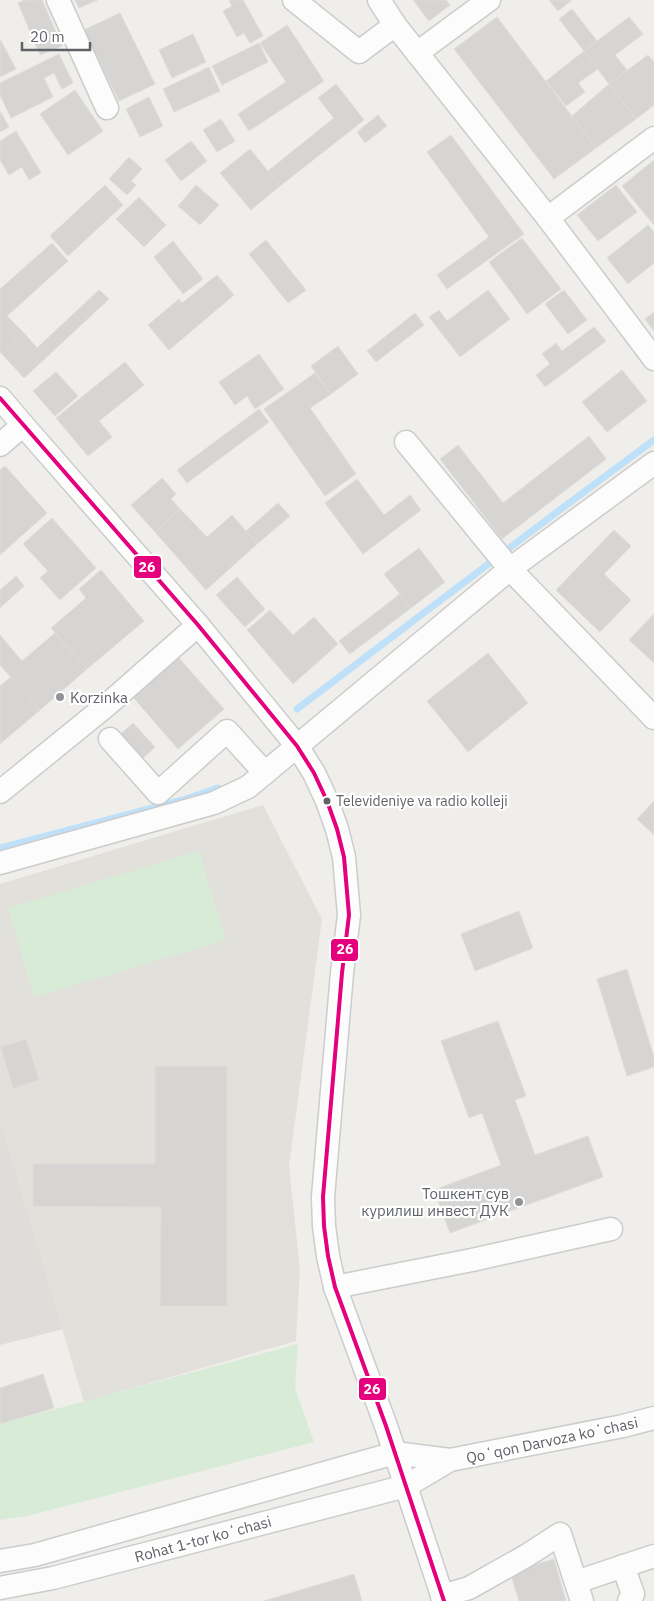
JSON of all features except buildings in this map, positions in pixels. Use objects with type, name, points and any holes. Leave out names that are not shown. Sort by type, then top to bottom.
[{"type":"street","points":[[58,0],[107,108]]},
{"type":"street","points":[[294,0],[359,52],[395,25]]},
{"type":"street","points":[[379,0],[395,25],[548,218],[654,359]]},
{"type":"street","points":[[417,53],[489,0]]},
{"type":"street","points":[[548,218],[654,138]]},
{"type":"street","points":[[0,398],[198,625],[298,746],[317,780],[337,829],[344,857],[350,915],[342,973],[323,1197],[328,1256],[335,1286],[395,1453],[443,1598],[469,1588],[526,1556],[560,1534],[579,1591],[623,1566],[654,1556]]},
{"type":"street","points":[[0,445],[22,425]]},
{"type":"street","points":[[406,442],[510,569],[652,713]]},
{"type":"street","points":[[0,863],[214,803],[248,788],[510,569],[654,463]]},
{"type":"street","points":[[0,792],[107,705],[198,625]]},
{"type":"street","points":[[110,739],[158,793],[227,731],[265,773]]},
{"type":"street","points":[[335,1286],[472,1260],[611,1229]]},
{"type":"street","name":"Qoʻqon Darvoza koʻchasi","points":[[395,1453],[450,1460],[623,1426],[654,1418]]},
{"type":"street","name":"Rohat 1-tor koʻchasi","points":[[0,1561],[35,1555],[395,1453]]},
{"type":"street","name":"Qoʻqon Darvoza koʻchasi","points":[[406,1486],[450,1460]]},
{"type":"street","name":"Rohat 1-tor koʻchasi","points":[[0,1588],[53,1578],[406,1486]]},
{"type":"street","points":[[623,1566],[632,1594],[630,1601]]},
{"type":"shaded area","points":[[263,805],[322,919],[289,1166],[300,1270],[296,1341],[84,1402],[0,1121],[0,884]]},
{"type":"shaded area","points":[[0,1096],[72,1327],[0,1345]]},
{"type":"green space","points":[[199,851],[226,940],[34,997],[8,908]]},
{"type":"green space","points":[[298,1344],[295,1388],[314,1442],[27,1516],[0,1520],[0,1424]]},
{"type":"waterway","points":[[297,709],[654,440]]},
{"type":"waterway","points":[[0,848],[183,800],[218,788]]},
{"type":"transit line","name":"26","points":[[0,398],[198,625],[297,746],[314,773],[327,801],[344,857],[349,915],[342,973],[323,1197],[328,1256],[335,1287],[386,1426],[444,1601]]},
{"type":"place","name":"Korzinka","points":[[60,697]]},
{"type":"place","name":"Televideniye va radio kolleji","points":[[327,801]]},
{"type":"place","name":"Тошкент сув курилиш инвест ДУК","points":[[519,1202]]}]
